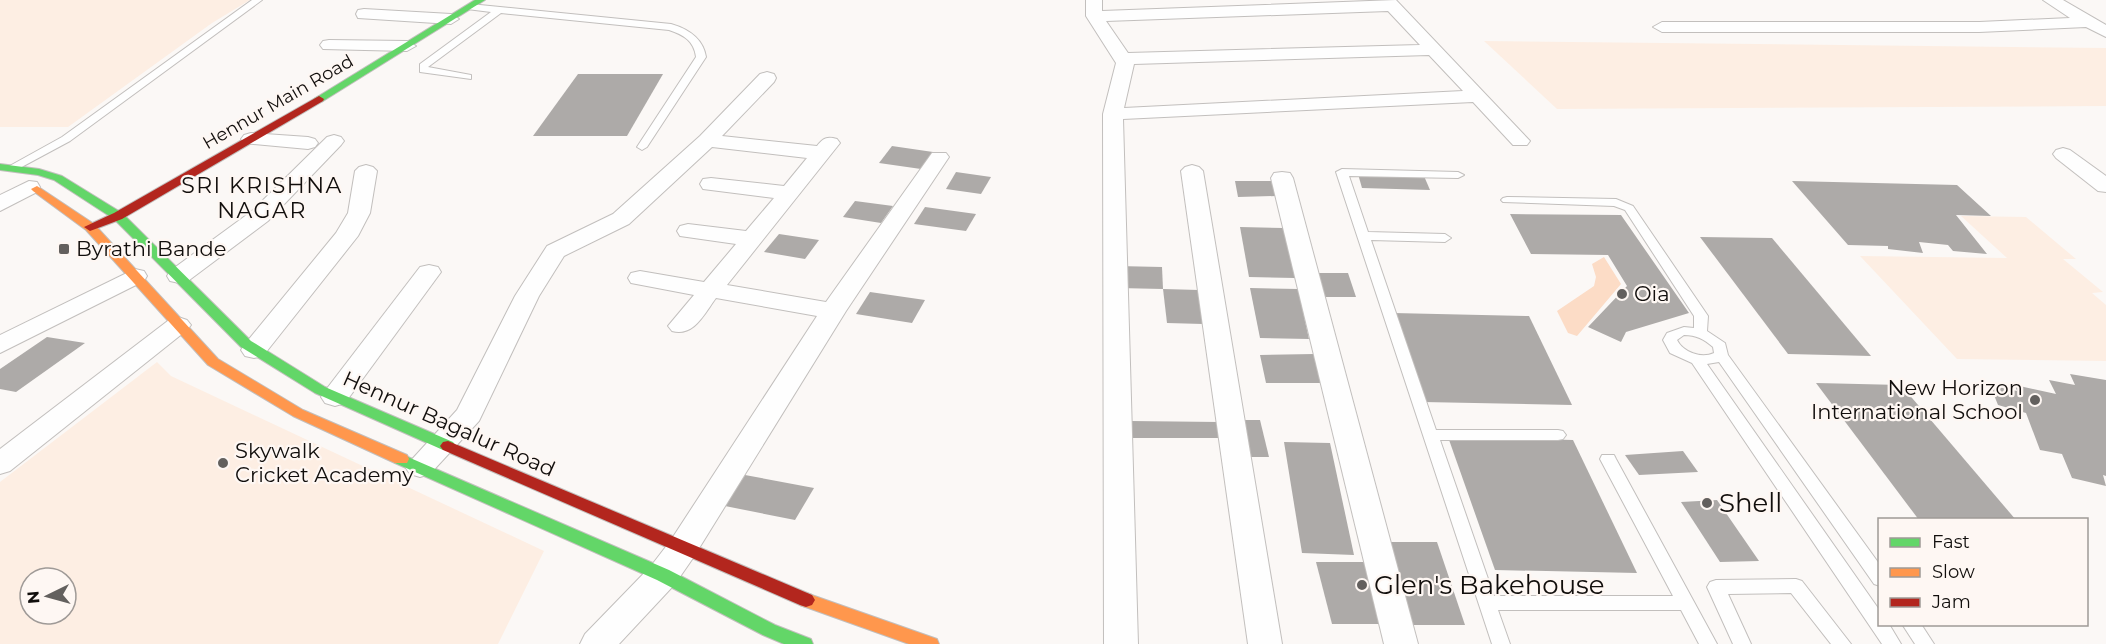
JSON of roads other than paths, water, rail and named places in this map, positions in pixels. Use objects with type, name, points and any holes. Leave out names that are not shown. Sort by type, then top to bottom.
[{"type":"main road","name":"Hennur Main Road","points":[[90,227],[118,216],[476,4]]},
{"type":"main road","name":"Hennur Bagalur Road","points":[[6,167],[28,180],[90,227],[213,362],[298,413],[663,575],[766,637],[804,644]]},
{"type":"main road","name":"Hennur Bagalur Road","points":[[0,179],[58,178],[118,216],[246,344],[335,397],[787,594],[930,644]]},
{"type":"street","points":[[2051,0],[2106,32]]},
{"type":"street","points":[[1121,644],[1113,114],[1125,62],[1094,8],[1390,3],[1520,141]]},
{"type":"street","points":[[364,14],[451,19]]},
{"type":"street","points":[[1662,27],[1968,27],[2089,22]]},
{"type":"street","points":[[329,45],[407,46]]},
{"type":"street","points":[[1122,59],[1434,50]]},
{"type":"street","points":[[420,467],[444,444],[469,414],[527,296],[555,251],[621,219],[707,140],[767,78]]},
{"type":"street","points":[[1113,114],[1478,96]]},
{"type":"street","points":[[251,139],[308,143]]},
{"type":"street","points":[[681,326],[826,148],[707,140]]},
{"type":"street","points":[[179,276],[260,216],[334,141]]},
{"type":"street","points":[[2063,153],[2106,186]]},
{"type":"street","points":[[597,644],[663,575],[682,549],[832,311],[939,157]]},
{"type":"street","points":[[254,350],[350,230],[359,213],[366,171]]},
{"type":"street","points":[[1192,171],[1265,644]]},
{"type":"street","points":[[1282,178],[1401,644]]},
{"type":"street","points":[[0,204],[28,180]]},
{"type":"street","points":[[711,184],[789,193]]},
{"type":"street","points":[[688,231],[752,239]]},
{"type":"street","points":[[335,397],[429,272]]},
{"type":"street","points":[[0,345],[135,276]]},
{"type":"street","points":[[640,278],[832,311]]},
{"type":"street","points":[[0,464],[178,325]]},
{"type":"lane","points":[[6,167],[66,139],[258,0]]},
{"type":"lane","points":[[476,4],[499,10],[671,27],[692,37],[700,46],[700,57],[642,147]]},
{"type":"lane","points":[[468,77],[430,72],[423,70],[423,66],[499,10]]},
{"type":"lane","points":[[1458,175],[1342,172],[1501,644]]},
{"type":"lane","points":[[1507,200],[1616,204],[1629,208],[1701,316],[1700,333]]},
{"type":"lane","points":[[1364,236],[1445,238]]},
{"type":"lane","points":[[1721,355],[1712,360],[1697,360],[1675,350],[1670,340],[1676,333],[1682,331],[1700,333],[1720,346],[1721,355],[1878,576]]},
{"type":"lane","points":[[1697,360],[1878,624]]},
{"type":"lane","points":[[1430,435],[1558,435]]},
{"type":"lane","points":[[1608,459],[1708,644]]},
{"type":"lane","points":[[1742,644],[1716,588],[1796,586],[1842,644]]},
{"type":"lane","points":[[1486,603],[1684,603]]},
{"type":"lane","points":[[1880,626],[1892,644]]},
{"type":"lane","points":[[1912,626],[1925,644]]},
{"type":"place","name":"Byrathi Bande","points":[[64,249]]},
{"type":"place","name":"Oia","points":[[1622,294]]},
{"type":"place","name":"New Horizon International School","points":[[2035,400]]},
{"type":"place","name":"Skywalk Cricket Academy","points":[[223,463]]},
{"type":"place","name":"Shell","points":[[1707,503]]},
{"type":"place","name":"Glen's Bakehouse","points":[[1362,585]]},
{"type":"district","name":"SRI KRISHNA NAGAR","points":[[262,198]]}]
